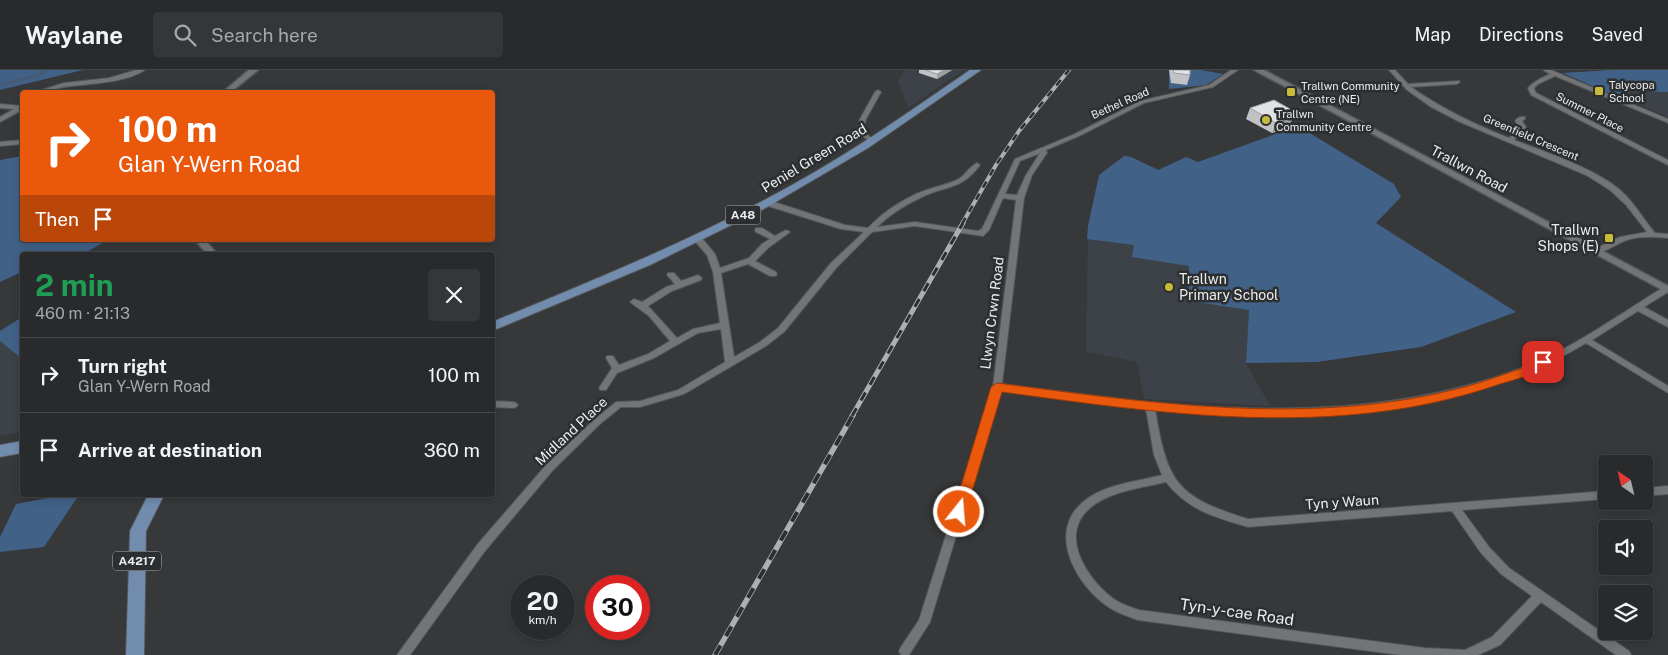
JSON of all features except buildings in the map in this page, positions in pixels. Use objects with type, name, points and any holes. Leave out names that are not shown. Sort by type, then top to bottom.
[{"type":"main road","name":"Peniel Green Road","points":[[495,326],[697,238],[768,203],[872,141],[976,70]]},
{"type":"main road","points":[[0,451],[20,447]]},
{"type":"main road","name":"A4217","points":[[135,655],[138,531],[155,497]]},
{"type":"street","points":[[45,90],[64,85],[110,80],[142,70]]},
{"type":"street","points":[[229,90],[254,70]]},
{"type":"street","name":"Bethel Road","points":[[869,230],[915,224],[980,234],[985,230],[1016,160],[1042,150],[1142,102],[1211,86],[1234,70]]},
{"type":"street","name":"Trallwn Road","points":[[1258,70],[1667,289]]},
{"type":"street","name":"Greenfield Crescent","points":[[1392,70],[1407,86],[1425,100],[1447,112],[1565,162],[1615,189],[1652,234]]},
{"type":"street","points":[[1546,70],[1668,121]]},
{"type":"street","name":"Summer Place","points":[[1555,74],[1536,83],[1531,88],[1533,94],[1668,163]]},
{"type":"street","points":[[1407,86],[1457,82]]},
{"type":"street","points":[[872,141],[860,132],[863,119],[878,92]]},
{"type":"street","points":[[12,106],[20,101]]},
{"type":"street","points":[[0,106],[20,108]]},
{"type":"street","points":[[0,120],[20,109]]},
{"type":"street","points":[[1511,140],[1523,127],[1518,121],[1523,118]]},
{"type":"street","points":[[0,144],[20,142]]},
{"type":"street","name":"Llwyn Crwn Road","points":[[905,651],[924,622],[997,387],[1020,198],[1029,176],[1044,153],[1042,150]]},
{"type":"street","name":"Midland Place","points":[[403,655],[481,548],[550,466],[597,422],[619,404],[640,404],[681,392],[763,344],[780,330],[823,278],[866,236],[869,230],[901,205],[918,196],[961,181],[977,165]]},
{"type":"street","points":[[1001,195],[1020,198]]},
{"type":"street","points":[[768,203],[844,227],[869,230]]},
{"type":"street","points":[[759,230],[775,239]]},
{"type":"street","points":[[717,272],[748,261],[786,232]]},
{"type":"street","points":[[1596,252],[1620,238],[1633,234],[1668,236]]},
{"type":"street","points":[[697,238],[712,254],[717,272],[730,363]]},
{"type":"street","points":[[202,242],[210,252]]},
{"type":"street","points":[[748,261],[773,274]]},
{"type":"street","points":[[671,274],[678,284]]},
{"type":"street","points":[[644,305],[678,284],[698,278]]},
{"type":"street","points":[[997,387],[1150,408],[1266,414],[1338,411],[1409,403],[1469,390],[1528,370],[1585,339],[1667,289]]},
{"type":"street","points":[[634,302],[644,305],[664,331],[676,342]]},
{"type":"street","points":[[1637,307],[1668,324]]},
{"type":"street","points":[[603,388],[608,377],[617,369],[651,356],[709,327],[725,325]]},
{"type":"street","points":[[1585,339],[1668,390]]},
{"type":"street","points":[[610,358],[617,369]]},
{"type":"street","points":[[495,404],[513,405]]},
{"type":"street","name":"Tyn y Waun","points":[[1150,408],[1156,452],[1166,478],[1181,492],[1211,513],[1248,523],[1598,497]]},
{"type":"street","name":"Tyn-y-cae Road","points":[[1166,478],[1105,495],[1087,504],[1077,515],[1071,526],[1071,544],[1076,563],[1085,579],[1111,603],[1138,615],[1426,653],[1466,655],[1496,641],[1540,595]]},
{"type":"street","points":[[1653,491],[1668,490]]},
{"type":"street","points":[[1455,508],[1484,550],[1505,571],[1625,655]]},
{"type":"shaded area","points":[[0,70],[83,70],[0,90]]},
{"type":"shaded area","points":[[905,70],[964,70],[908,108],[898,81]]},
{"type":"shaded area","points":[[1169,70],[1201,70],[1223,74],[1206,85],[1169,89]]},
{"type":"shaded area","points":[[1612,70],[1668,70],[1668,117],[1563,73]]},
{"type":"shaded area","points":[[1612,70],[1668,70],[1668,92],[1653,92],[1641,87],[1615,96],[1563,73]]},
{"type":"shaded area","points":[[1298,126],[1394,184],[1401,197],[1376,223],[1516,312],[1421,347],[1317,362],[1246,363],[1249,310],[1189,301],[1189,266],[1132,257],[1134,245],[1087,239],[1099,175],[1124,156],[1131,157],[1158,170],[1186,157],[1198,162]]},
{"type":"shaded area","points":[[20,156],[20,242],[104,242],[86,252],[20,252],[20,273],[0,282],[0,160]]},
{"type":"shaded area","name":"Trallwn Primary School","points":[[1124,156],[1131,157],[1255,212],[1246,363],[1270,406],[1144,399],[1137,362],[1086,352],[1088,226],[1099,175]]},
{"type":"shaded area","points":[[20,318],[20,357],[0,341],[0,331]]},
{"type":"shaded area","points":[[0,341],[20,357],[20,432],[0,436]]},
{"type":"shaded area","points":[[53,497],[78,497],[44,547],[0,552],[0,537],[16,504]]},
{"type":"waterway","points":[[0,85],[39,75],[47,70]]},
{"type":"railway","points":[[962,224],[996,165],[1019,131],[1069,70]]},
{"type":"railway","points":[[852,416],[963,223]]},
{"type":"railway","points":[[715,655],[853,415]]},
{"type":"place","name":"Talycopa School","points":[[1599,91]]},
{"type":"place","name":"Trallwn Community Centre (NE)","points":[[1291,92]]},
{"type":"place","name":"Trallwn Community Centre","points":[[1266,120]]},
{"type":"place","name":"Trallwn Shops (E)","points":[[1609,238]]},
{"type":"place","name":"Trallwn Primary School","points":[[1169,287]]},
{"type":"route","points":[[959,512],[997,387],[1150,408],[1266,414],[1338,411],[1409,403],[1469,390],[1528,370],[1543,362]]}]
